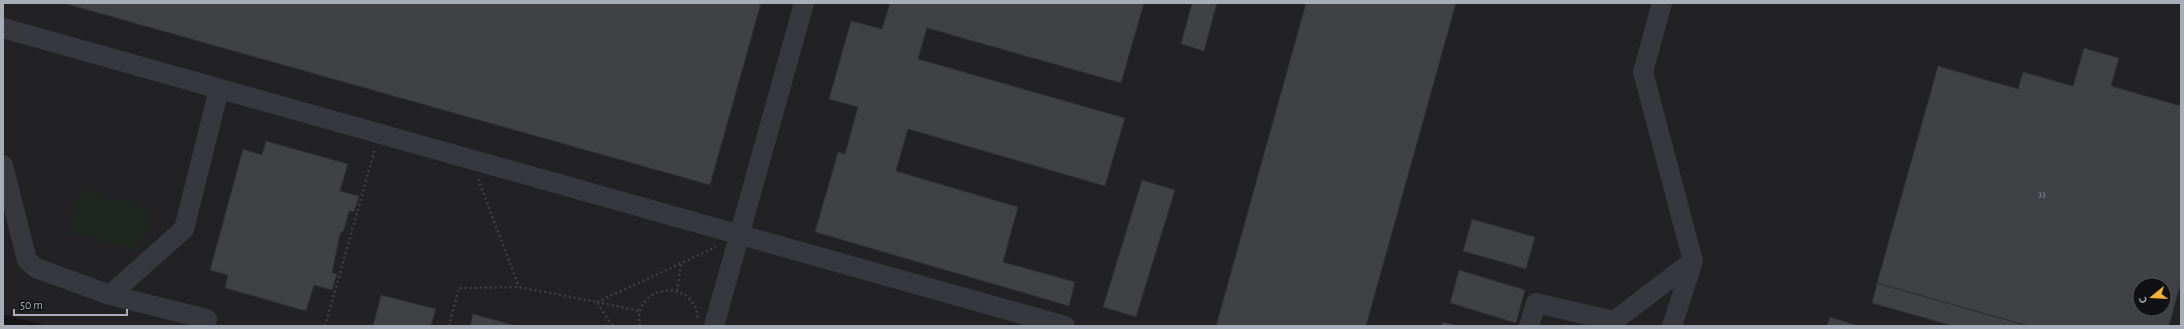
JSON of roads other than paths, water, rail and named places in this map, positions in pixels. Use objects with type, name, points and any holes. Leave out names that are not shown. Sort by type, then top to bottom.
[{"type":"lane","points":[[706,323],[739,236],[804,3]]},
{"type":"lane","points":[[1662,3],[1643,72],[1693,261],[1672,326]]},
{"type":"lane","points":[[3,28],[739,236],[1065,326]]},
{"type":"lane","points":[[110,295],[184,229],[219,89]]},
{"type":"lane","points":[[3,165],[27,260],[36,268],[110,295],[207,319]]},
{"type":"lane","points":[[1529,326],[1536,303],[1614,321],[1693,261]]}]
